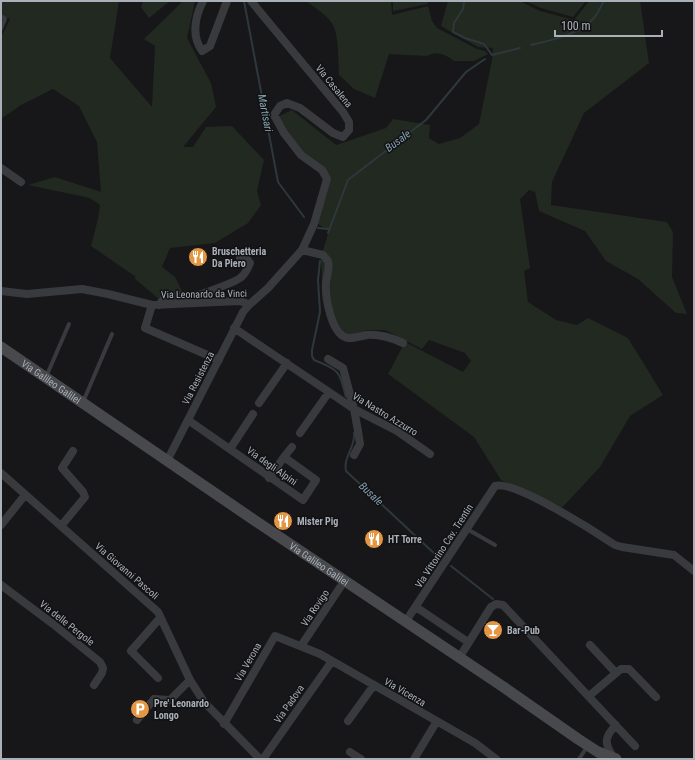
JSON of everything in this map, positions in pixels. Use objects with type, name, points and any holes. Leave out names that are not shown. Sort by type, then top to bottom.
[{"type":"main road","name":"Via Galileo Galilei","points":[[1,347],[167,461],[608,757]]},
{"type":"street","points":[[203,1],[197,14],[195,37],[197,44],[202,51],[210,46],[227,1]]},
{"type":"street","name":"Via Casalena","points":[[250,1],[343,112],[349,122],[349,130],[343,137],[333,133],[300,108],[287,103],[280,106],[274,115],[284,133],[302,155],[322,170]]},
{"type":"street","points":[[1,168],[21,182]]},
{"type":"street","name":"Via Leonardo da Vinci","points":[[1,291],[27,294],[82,289],[156,305],[239,301],[249,305],[268,288],[302,250],[314,224],[326,185],[327,179],[322,170]]},
{"type":"street","points":[[302,250],[323,255],[329,263],[326,291],[330,311],[338,332],[343,336],[350,338],[372,335],[391,338],[403,343]]},
{"type":"street","points":[[219,360],[145,328],[156,305],[161,301],[169,297],[205,293],[240,279],[247,271],[250,263],[246,258],[240,258]]},
{"type":"street","name":"Via Resistenza","points":[[167,461],[234,328],[249,305]]},
{"type":"street","name":"Via Nastro Azzurro","points":[[234,328],[354,409],[397,432],[430,454]]},
{"type":"street","points":[[328,359],[343,368],[354,409],[360,444],[354,455]]},
{"type":"street","points":[[259,403],[287,363]]},
{"type":"street","points":[[300,433],[329,392]]},
{"type":"street","points":[[230,449],[253,414]]},
{"type":"street","name":"Via degli Alpini","points":[[188,420],[269,478],[303,500],[316,480],[284,458]]},
{"type":"street","points":[[269,478],[292,447]]},
{"type":"street","points":[[61,526],[85,497],[83,492],[62,468],[73,451]]},
{"type":"street","name":"Via Giovanni Pascoli","points":[[1,473],[158,612],[190,680],[204,702],[260,759]]},
{"type":"street","name":"Via Vittorino Cav. Trentin","points":[[406,621],[495,486],[500,484],[554,507],[615,545],[674,555],[694,571]]},
{"type":"street","points":[[1,525],[26,495]]},
{"type":"street","name":"Via Rovigo","points":[[301,646],[345,580]]},
{"type":"street","name":"Via delle Pergole","points":[[1,585],[100,662],[103,668],[102,673],[94,686]]},
{"type":"street","points":[[459,658],[491,607],[496,604],[505,606],[635,746]]},
{"type":"street","points":[[416,607],[468,642]]},
{"type":"street","points":[[158,678],[131,651],[160,618]]},
{"type":"street","name":"Via Verona","points":[[224,724],[275,636],[301,646]]},
{"type":"street","points":[[590,645],[616,673]]},
{"type":"street","name":"Via Vicenza","points":[[301,646],[320,654],[374,685],[474,743],[496,759]]},
{"type":"street","name":"Via Padova","points":[[263,759],[332,661]]},
{"type":"street","points":[[589,696],[621,669],[629,670],[656,697]]},
{"type":"street","points":[[137,720],[154,699],[170,700],[190,680]]},
{"type":"street","points":[[348,722],[374,685]]},
{"type":"street","points":[[414,759],[436,721]]},
{"type":"street","points":[[608,757],[606,740],[616,725]]},
{"type":"street","points":[[350,752],[361,759]]},
{"type":"lane","points":[[1,18],[3,17],[5,20],[1,28]]},
{"type":"lane","points":[[45,378],[69,324]]},
{"type":"lane","points":[[82,403],[112,334]]},
{"type":"lane","points":[[467,528],[495,545]]},
{"type":"lane","points":[[579,759],[588,745]]},
{"type":"shaded area","points":[[1,1],[119,1],[110,58],[152,107],[155,46],[144,39],[183,1],[195,1],[187,38],[211,83],[216,107],[183,147],[193,147],[206,127],[232,126],[264,160],[257,191],[261,205],[248,223],[215,243],[170,248],[162,267],[175,277],[183,293],[161,301],[134,278],[136,277],[91,246],[100,205],[90,198],[28,185],[55,177],[101,192],[97,142],[79,106],[53,89],[21,105],[1,119],[1,37],[10,19],[1,16]]},
{"type":"shaded area","points":[[143,1],[170,1],[149,18],[141,7]]},
{"type":"shaded area","points":[[306,1],[391,1],[392,15],[428,6],[432,21],[437,28],[477,49],[485,51],[488,54],[474,61],[454,61],[445,55],[438,53],[427,56],[389,54],[375,98],[354,89],[339,75],[338,44],[334,27],[325,16]]},
{"type":"shaded area","points":[[393,1],[427,1],[428,4],[393,11]]},
{"type":"shaded area","points":[[448,1],[520,1],[540,11],[574,20],[589,1],[640,1],[649,63],[584,113],[552,182],[551,205],[667,222],[673,232],[672,277],[687,314],[676,313],[638,279],[606,261],[585,231],[539,211],[535,192],[529,190],[520,199],[530,268],[524,271],[528,302],[556,320],[577,325],[588,318],[628,338],[663,395],[630,416],[600,467],[559,511],[501,480],[474,437],[388,374],[405,342],[463,372],[471,361],[465,353],[429,340],[422,349],[385,330],[367,330],[348,340],[337,336],[323,296],[321,257],[329,231],[315,222],[330,182],[284,135],[277,117],[292,110],[336,145],[386,128],[393,119],[430,125],[429,138],[439,144],[460,138],[479,124],[493,48],[478,47],[441,26]]},
{"type":"shaded area","points":[[525,1],[586,1],[573,17],[541,8]]},
{"type":"waterway","name":"Martisari","points":[[244,1],[278,182],[304,217]]},
{"type":"waterway","points":[[464,1],[463,9],[454,23],[453,32],[465,38],[484,44],[492,55]]},
{"type":"waterway","name":"Busale","points":[[531,45],[565,36],[581,29],[594,18],[604,1]]},
{"type":"waterway","name":"Busale","points":[[492,55],[520,48]]},
{"type":"waterway","name":"Busale","points":[[328,233],[348,180],[426,120],[466,72],[485,59]]},
{"type":"waterway","points":[[318,228],[329,229]]},
{"type":"waterway","name":"Busale","points":[[320,261],[318,280],[320,312],[312,356],[314,360],[329,366],[337,372],[342,382],[346,397]]},
{"type":"waterway","name":"Busale","points":[[354,433],[353,442],[346,461],[346,471],[438,557]]},
{"type":"waterway","name":"Busale","points":[[451,566],[493,599]]},
{"type":"place","name":"Bruschetteria Da Piero","points":[[198,257]]},
{"type":"place","name":"Mister Pig","points":[[283,521]]},
{"type":"place","name":"HT Torre","points":[[374,539]]},
{"type":"place","name":"Bar-Pub","points":[[493,630]]},
{"type":"place","name":"Pre' Leonardo Longo","points":[[140,709]]}]
